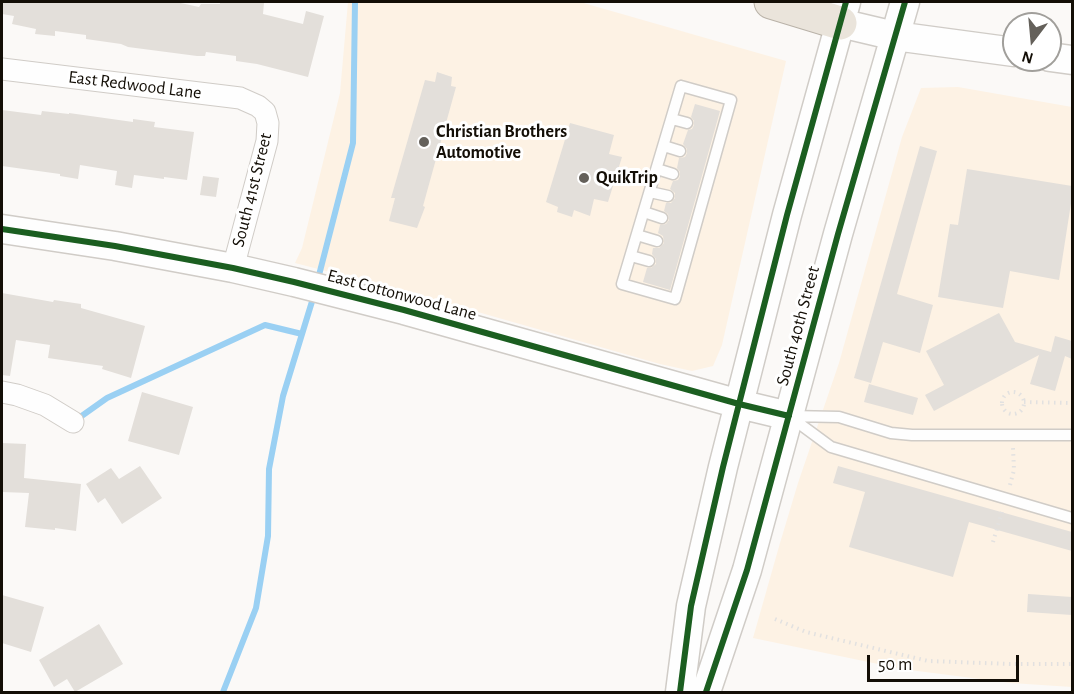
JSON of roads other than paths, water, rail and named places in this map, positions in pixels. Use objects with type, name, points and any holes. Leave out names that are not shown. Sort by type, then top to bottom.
[{"type":"highway","points":[[771,2],[843,12]]},
{"type":"main road","name":"South 40th Street","points":[[706,693],[747,570],[838,234],[905,2]]},
{"type":"main road","points":[[843,12],[895,36],[1002,50]]},
{"type":"main road","name":"South 40th Street","points":[[680,693],[691,606],[739,404],[787,215],[843,12]]},
{"type":"main road","name":"East Cottonwood Lane","points":[[2,229],[115,246],[294,282],[789,416]]},
{"type":"street","name":"East Redwood Lane","points":[[2,69],[240,98],[258,106],[265,112]]},
{"type":"street","name":"South 41st Street","points":[[232,268],[267,141],[268,123],[265,112]]},
{"type":"street","points":[[2,392],[45,405],[73,422]]},
{"type":"lane","points":[[681,86],[731,100],[710,159],[679,270],[675,299],[622,284],[672,119],[681,86]]},
{"type":"lane","points":[[672,119],[687,123]]},
{"type":"lane","points":[[664,146],[680,151]]},
{"type":"lane","points":[[657,169],[674,174]]},
{"type":"lane","points":[[650,192],[668,196]]},
{"type":"lane","points":[[644,212],[662,218]]},
{"type":"lane","points":[[637,235],[657,241]]},
{"type":"lane","points":[[631,256],[649,261]]},
{"type":"lane","points":[[789,416],[839,417],[891,433],[1072,435]]},
{"type":"lane","points":[[789,416],[831,447],[1072,518]]},
{"type":"waterway","points":[[318,279],[353,143],[355,2]]},
{"type":"waterway","points":[[223,692],[256,608],[268,536],[269,469],[283,396],[314,295]]},
{"type":"waterway","points":[[76,420],[107,398],[265,325],[302,334]]},
{"type":"place","name":"Christian Brothers Automotive","points":[[424,142]]},
{"type":"place","name":"QuikTrip","points":[[584,178]]}]
